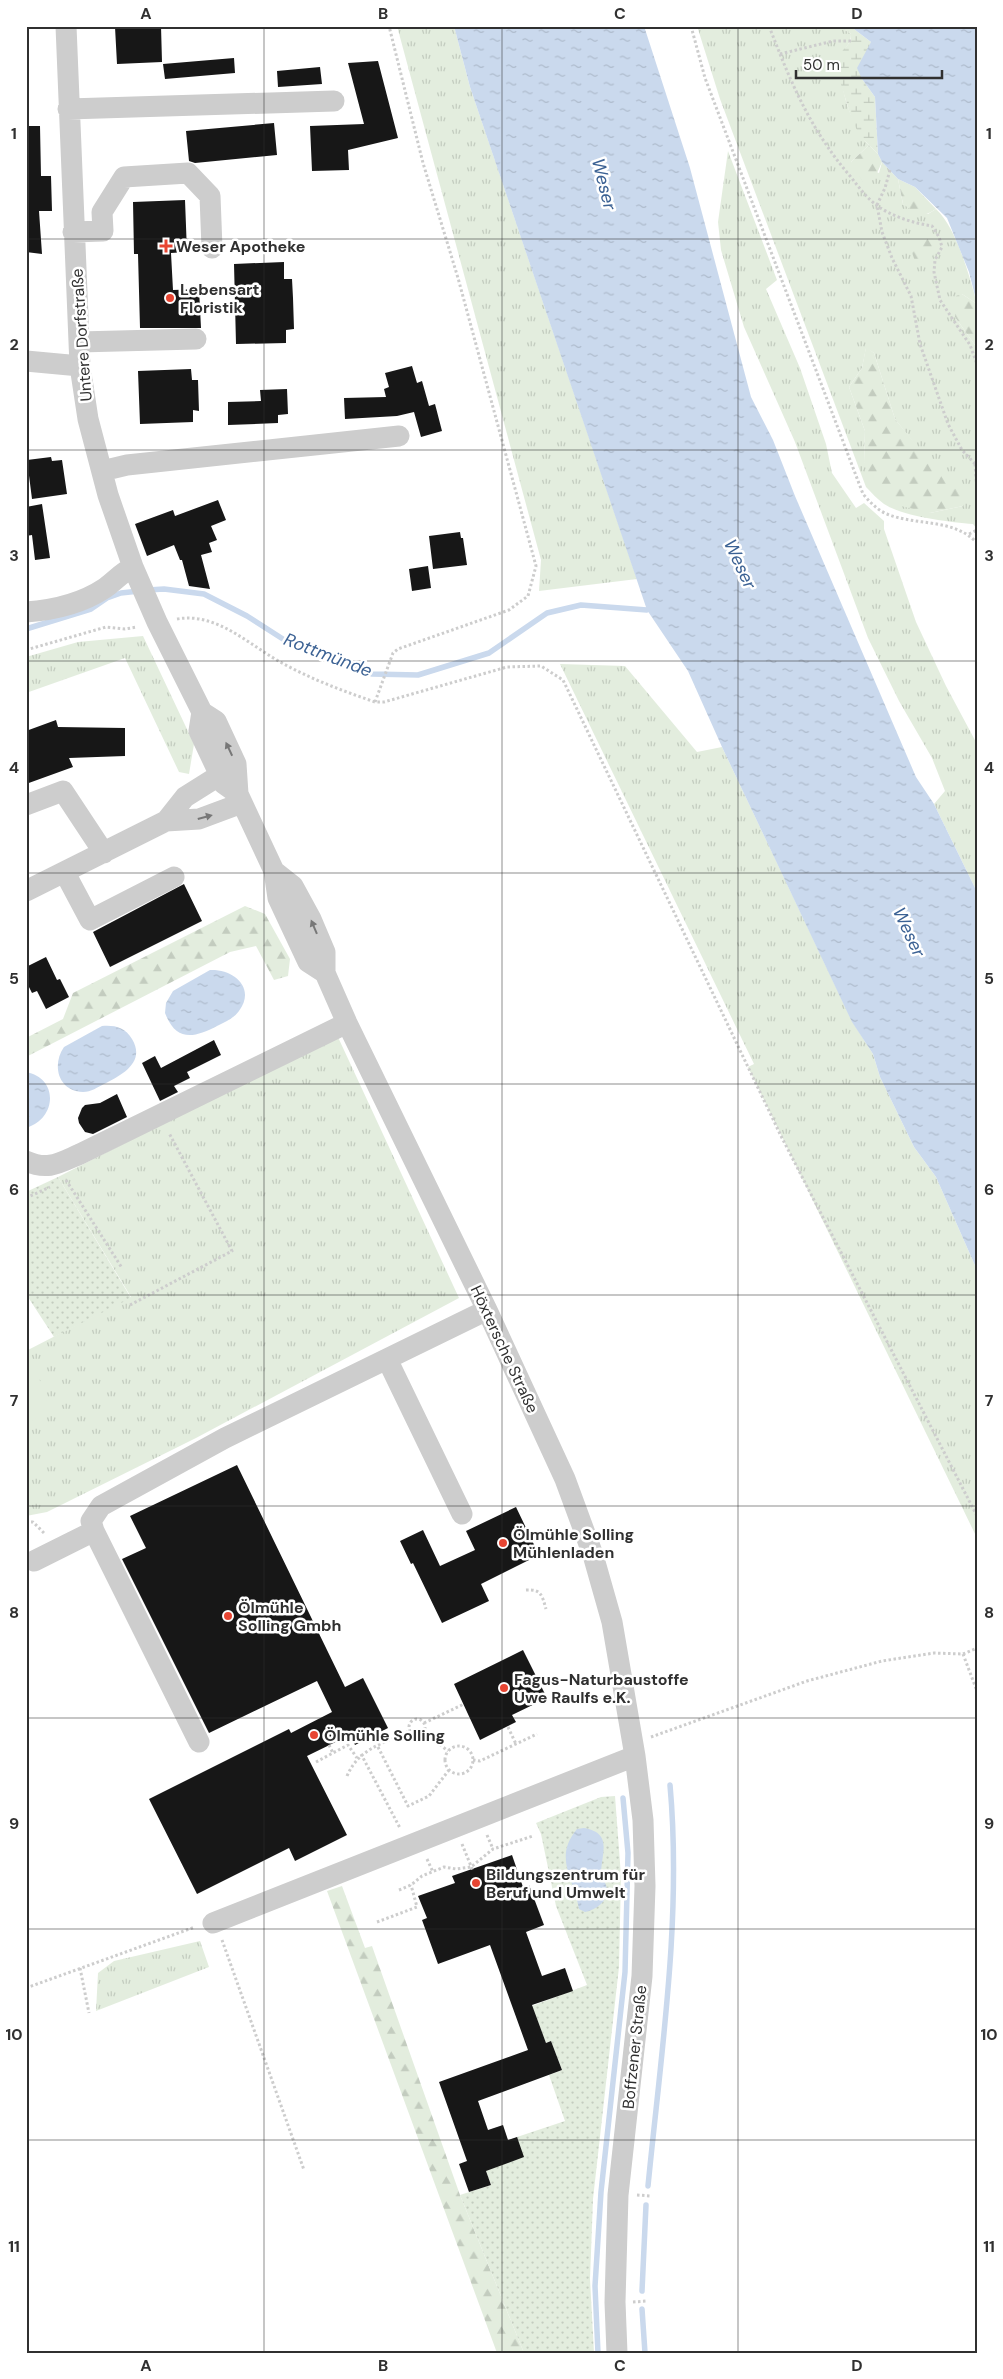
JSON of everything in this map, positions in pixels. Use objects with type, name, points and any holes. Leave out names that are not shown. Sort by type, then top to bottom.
[{"type":"street","name":"Untere Dorfstraße","points":[[66,26],[80,366],[88,419],[116,520],[136,573],[154,617],[202,712],[216,721],[236,764],[240,799]]},
{"type":"street","points":[[68,109],[334,101]]},
{"type":"street","points":[[73,232],[103,231],[102,212],[124,177],[188,173],[210,196],[212,248]]},
{"type":"street","points":[[79,342],[196,339]]},
{"type":"street","points":[[26,361],[80,366]]},
{"type":"street","points":[[102,471],[127,465],[399,436]]},
{"type":"street","points":[[26,612],[50,610],[70,605],[93,595],[107,586],[118,574],[136,573]]},
{"type":"street","name":"Untere Dorfstraße","points":[[202,712],[199,731],[224,784],[240,799]]},
{"type":"street","points":[[166,821],[185,797],[220,775]]},
{"type":"street","points":[[26,805],[63,791],[104,852]]},
{"type":"street","points":[[26,891],[166,821],[198,819],[240,799]]},
{"type":"street","name":"Höxtersche Straße","points":[[240,799],[274,871],[293,886],[311,919],[325,952],[325,974],[346,1023],[487,1310],[565,1479],[593,1555],[618,1652],[634,1749]]},
{"type":"street","points":[[65,872],[90,920],[174,877]]},
{"type":"street","points":[[26,1161],[39,1166],[54,1165],[80,1154],[346,1023]]},
{"type":"street","points":[[199,1742],[94,1531],[91,1521],[101,1506],[225,1438],[487,1310]]},
{"type":"street","points":[[387,1359],[462,1514]]},
{"type":"street","points":[[34,1561],[94,1531]]},
{"type":"street","points":[[214,1923],[455,1828],[634,1749]]},
{"type":"street","name":"Boffzener Straße","points":[[618,2353],[615,2302],[618,2195],[642,1976],[645,1886],[643,1820],[634,1749]]},
{"type":"path","points":[[375,702],[390,657],[398,649],[477,623],[509,610],[528,596],[536,566],[458,278],[423,163],[388,26]]},
{"type":"path","points":[[690,26],[705,78],[863,494],[874,506],[887,514],[949,527],[969,534],[977,543]]},
{"type":"path","points":[[769,26],[812,125],[830,153],[877,205],[889,212],[920,224],[932,226],[939,237],[942,247],[935,260],[934,272],[940,300],[970,345],[977,364]]},
{"type":"path","points":[[780,54],[834,40],[851,42]]},
{"type":"path","points":[[890,170],[886,188],[877,205],[882,232],[892,258],[911,296],[920,344],[948,424],[962,450],[976,465],[977,491]]},
{"type":"path","points":[[969,534],[977,530]]},
{"type":"path","points":[[26,650],[106,627],[125,629],[154,617],[187,617],[218,624],[315,680],[375,702],[384,702],[507,666],[541,666],[563,680],[781,1136],[977,1516]]},
{"type":"path","points":[[130,1305],[232,1251],[166,1128]]},
{"type":"path","points":[[26,1198],[66,1179],[122,1268]]},
{"type":"path","points":[[526,1590],[536,1589],[540,1592],[546,1609]]},
{"type":"path","points":[[634,1749],[808,1681],[882,1661],[934,1654],[963,1654],[977,1648]]},
{"type":"path","points":[[963,1654],[977,1691]]},
{"type":"path","points":[[424,1723],[464,1704]]},
{"type":"path","points":[[424,1723],[419,1719],[409,1723],[410,1731],[416,1736],[424,1732]]},
{"type":"path","points":[[424,1723],[424,1732]]},
{"type":"path","points":[[508,1726],[516,1744]]},
{"type":"path","points":[[347,1776],[361,1754],[410,1731]]},
{"type":"path","points":[[424,1732],[448,1751]]},
{"type":"path","points":[[473,1760],[480,1761],[537,1734]]},
{"type":"path","points":[[329,1745],[333,1753]]},
{"type":"path","points":[[316,1762],[348,1745],[357,1758]]},
{"type":"path","points":[[378,1746],[408,1806],[429,1796],[449,1770]]},
{"type":"path","points":[[462,1746],[470,1751],[473,1760],[470,1768],[463,1774],[454,1774],[449,1770],[444,1759],[452,1747],[462,1746]]},
{"type":"path","points":[[361,1754],[408,1847]]},
{"type":"path","points":[[455,1828],[472,1869]]},
{"type":"path","points":[[399,1890],[411,1885],[422,1876],[444,1867],[472,1869],[493,1848],[533,1836]]},
{"type":"path","points":[[377,1922],[417,1907],[411,1885]]},
{"type":"path","points":[[26,1988],[203,1924],[214,1923],[304,2170]]},
{"type":"path","points":[[80,1968],[89,2013]]},
{"type":"green space","points":[[397,26],[454,26],[470,87],[637,579],[539,591],[541,560]]},
{"type":"green space","points":[[697,26],[839,26],[851,34],[841,61],[843,87],[856,127],[869,145],[851,162],[879,173],[882,162],[898,179],[903,204],[928,214],[936,209],[943,217],[956,240],[977,304],[962,294],[955,317],[977,348],[977,529],[973,524],[927,518],[893,509],[881,502],[866,487],[720,99]],"holes":[[[866,348],[874,353],[895,419],[963,506],[930,513],[864,462],[865,431],[849,387],[862,368]]]},
{"type":"green space","points":[[839,26],[850,26],[871,42],[862,79],[875,97],[878,154],[860,136],[852,120],[835,65],[838,56],[851,41],[851,34]]},
{"type":"green space","points":[[869,145],[878,154],[882,162],[874,180],[863,182],[851,162]]},
{"type":"green space","points":[[728,151],[777,280],[766,289],[800,368],[826,444],[832,473],[856,508],[864,503],[884,521],[884,529],[916,622],[946,686],[977,744],[977,892],[934,804],[945,791],[932,758],[899,701],[868,638],[795,442],[744,327],[721,250],[718,222]]},
{"type":"green space","points":[[898,179],[915,187],[936,209],[926,214],[919,214],[903,204]]},
{"type":"green space","points":[[928,233],[936,243],[933,255],[924,265],[915,261],[910,247],[913,235]]},
{"type":"green space","points":[[962,294],[977,304],[977,348],[955,317],[956,296]]},
{"type":"green space","points":[[866,347],[874,353],[895,419],[938,472],[960,477],[963,506],[930,513],[897,505],[874,489],[864,462],[865,431],[849,387],[862,368]]},
{"type":"green space","points":[[143,636],[194,744],[189,774],[179,772],[125,658],[26,693],[26,657],[78,642]]},
{"type":"green space","points":[[560,664],[625,666],[697,752],[722,747],[852,1021],[873,1054],[880,1077],[914,1147],[936,1177],[977,1270],[977,1538],[748,1067],[754,1064]]},
{"type":"green space","points":[[245,906],[265,914],[290,959],[288,976],[274,980],[256,946],[230,952],[26,1057],[26,1038],[63,1019],[73,993]]},
{"type":"green space","points":[[337,1035],[459,1298],[196,1438],[47,1512],[26,1516],[26,1351],[131,1297],[58,1177]]},
{"type":"green space","points":[[58,1177],[131,1298],[54,1337],[26,1294],[26,1192]]},
{"type":"green space","points":[[26,1371],[41,1381],[46,1397],[42,1413],[35,1419],[26,1422]]},
{"type":"green space","points":[[615,1796],[621,1876],[619,1967],[593,2199],[590,2279],[594,2353],[524,2353],[460,2195],[491,2185],[486,2171],[517,2137],[565,2121],[549,2075],[562,2070],[551,2041],[546,2043],[532,2006],[587,1985],[556,1906],[541,1834],[536,1823],[601,1797]]},
{"type":"green space","points":[[342,1886],[365,1948],[372,1946],[460,2195],[524,2353],[497,2353],[327,1891]]},
{"type":"green space","points":[[200,1941],[209,1967],[96,2011],[98,1973],[114,1961]]},
{"type":"water","name":"Weser","points":[[454,26],[644,26],[690,168],[751,397],[773,440],[795,496],[916,777],[934,804],[977,892],[977,1270],[936,1177],[914,1147],[880,1077],[873,1054],[852,1022],[688,671],[647,610],[470,87]]},
{"type":"water","points":[[850,26],[977,26],[977,304],[969,272],[947,218],[915,187],[898,179],[882,162],[878,154],[875,97],[862,79],[857,68],[871,42]]},
{"type":"water","points":[[210,970],[234,976],[244,988],[244,1003],[234,1016],[209,1030],[193,1035],[180,1033],[169,1022],[165,1013],[166,1003],[173,991]]},
{"type":"water","points":[[102,1026],[119,1028],[129,1035],[136,1047],[134,1061],[124,1072],[89,1091],[83,1092],[67,1087],[59,1076],[58,1068],[60,1054],[64,1047]]},
{"type":"water","points":[[26,1072],[37,1076],[44,1082],[49,1090],[50,1099],[44,1116],[26,1128]]},
{"type":"water","points":[[577,1829],[593,1830],[602,1838],[604,1849],[601,1873],[607,1890],[602,1903],[594,1909],[585,1912],[579,1909],[566,1859],[566,1849],[570,1839]]},
{"type":"building","points":[[161,26],[162,62],[117,64],[115,27]]},
{"type":"building","points":[[234,58],[235,73],[165,79],[163,64]]},
{"type":"building","points":[[378,61],[398,138],[348,150],[349,170],[312,171],[310,126],[364,124],[348,63]]},
{"type":"building","points":[[320,67],[322,84],[278,87],[277,71]]},
{"type":"building","points":[[274,123],[277,155],[195,163],[189,161],[186,131]]},
{"type":"building","points":[[26,126],[40,126],[41,176],[51,176],[52,211],[39,211],[42,254],[26,252]]},
{"type":"building","points":[[185,200],[187,252],[171,253],[173,290],[199,289],[201,328],[140,328],[138,254],[134,254],[133,202]]},
{"type":"building","points":[[284,262],[284,279],[292,279],[294,329],[286,330],[286,343],[236,344],[234,264]]},
{"type":"building","points":[[412,366],[417,383],[422,381],[429,406],[435,404],[442,431],[421,437],[414,412],[397,416],[345,419],[344,398],[386,397],[384,389],[389,387],[385,373]]},
{"type":"building","points":[[191,369],[192,380],[198,380],[199,411],[193,410],[193,422],[140,424],[138,371]]},
{"type":"building","points":[[287,389],[288,414],[278,415],[278,423],[228,425],[228,402],[261,401],[260,390]]},
{"type":"building","points":[[51,457],[52,461],[62,460],[67,494],[32,499],[27,460]]},
{"type":"building","points":[[218,500],[226,520],[211,526],[217,540],[209,543],[212,552],[201,555],[210,589],[189,586],[182,560],[180,560],[174,545],[147,556],[135,524],[173,510],[175,516]]},
{"type":"building","points":[[42,504],[50,558],[35,560],[32,535],[26,536],[26,507]]},
{"type":"building","points":[[460,532],[461,538],[463,538],[467,565],[433,569],[429,536]]},
{"type":"building","points":[[428,566],[431,588],[412,591],[409,569]]},
{"type":"building","points":[[56,720],[58,727],[125,728],[125,756],[69,758],[73,767],[26,784],[26,731]]},
{"type":"building","points":[[184,884],[202,921],[110,967],[93,932]]},
{"type":"building","points":[[46,957],[57,980],[60,979],[69,997],[46,1009],[37,991],[32,993],[26,981],[26,967]]},
{"type":"building","points":[[214,1040],[221,1055],[187,1072],[190,1078],[174,1086],[178,1092],[160,1101],[142,1063],[155,1056],[161,1068]]},
{"type":"building","points":[[117,1094],[127,1117],[93,1134],[85,1132],[78,1118],[82,1108],[85,1105],[100,1103]]},
{"type":"building","points":[[237,1465],[345,1687],[363,1678],[388,1728],[355,1745],[350,1735],[307,1756],[347,1835],[295,1861],[289,1848],[197,1894],[149,1799],[289,1729],[291,1733],[332,1712],[317,1681],[209,1733],[122,1559],[146,1548],[130,1516]]},
{"type":"building","points":[[516,1507],[539,1555],[481,1584],[489,1601],[442,1623],[413,1563],[411,1564],[400,1541],[423,1530],[440,1566],[475,1550],[466,1531]]},
{"type":"building","points":[[523,1650],[547,1698],[512,1715],[516,1722],[480,1740],[454,1684]]},
{"type":"building","points":[[512,1855],[523,1887],[529,1885],[544,1925],[526,1932],[542,1976],[565,1968],[573,1991],[532,2005],[546,2043],[551,2041],[562,2070],[478,2101],[488,2130],[503,2125],[508,2140],[517,2137],[524,2157],[486,2171],[491,2185],[469,2192],[459,2164],[467,2161],[439,2082],[528,2050],[490,1945],[438,1964],[422,1920],[427,1918],[418,1896],[455,1883],[452,1876]]},
{"type":"waterway","name":"Rottmünde","points":[[148,590],[164,589],[204,594],[247,616],[286,641],[331,656],[372,674],[418,675],[489,653],[547,613],[581,605],[647,610],[652,607]]},
{"type":"waterway","name":"Rottmünde","points":[[26,629],[91,609],[107,598],[121,593],[139,591]]},
{"type":"waterway","points":[[648,2186],[664,2036],[672,1935],[673,1835],[670,1785]]},
{"type":"waterway","points":[[598,2353],[595,2286],[601,2192],[625,1972],[628,1853],[623,1798]]},
{"type":"waterway","points":[[642,2291],[646,2205]]},
{"type":"waterway","points":[[642,2309],[645,2353]]},
{"type":"place","name":"Weser Apotheke","points":[[166,246]]},
{"type":"place","name":"Lebensart Floristik","points":[[170,298]]},
{"type":"place","name":"Ölmühle Solling Mühlenladen","points":[[503,1543]]},
{"type":"place","name":"Ölmühle Solling Gmbh","points":[[228,1616]]},
{"type":"place","name":"Fagus-Naturbaustoffe Uwe Raulfs e.K.","points":[[504,1688]]},
{"type":"place","name":"Ölmühle Solling","points":[[314,1735]]},
{"type":"place","name":"Bildungszentrum für Beruf und Umwelt","points":[[476,1883]]}]
